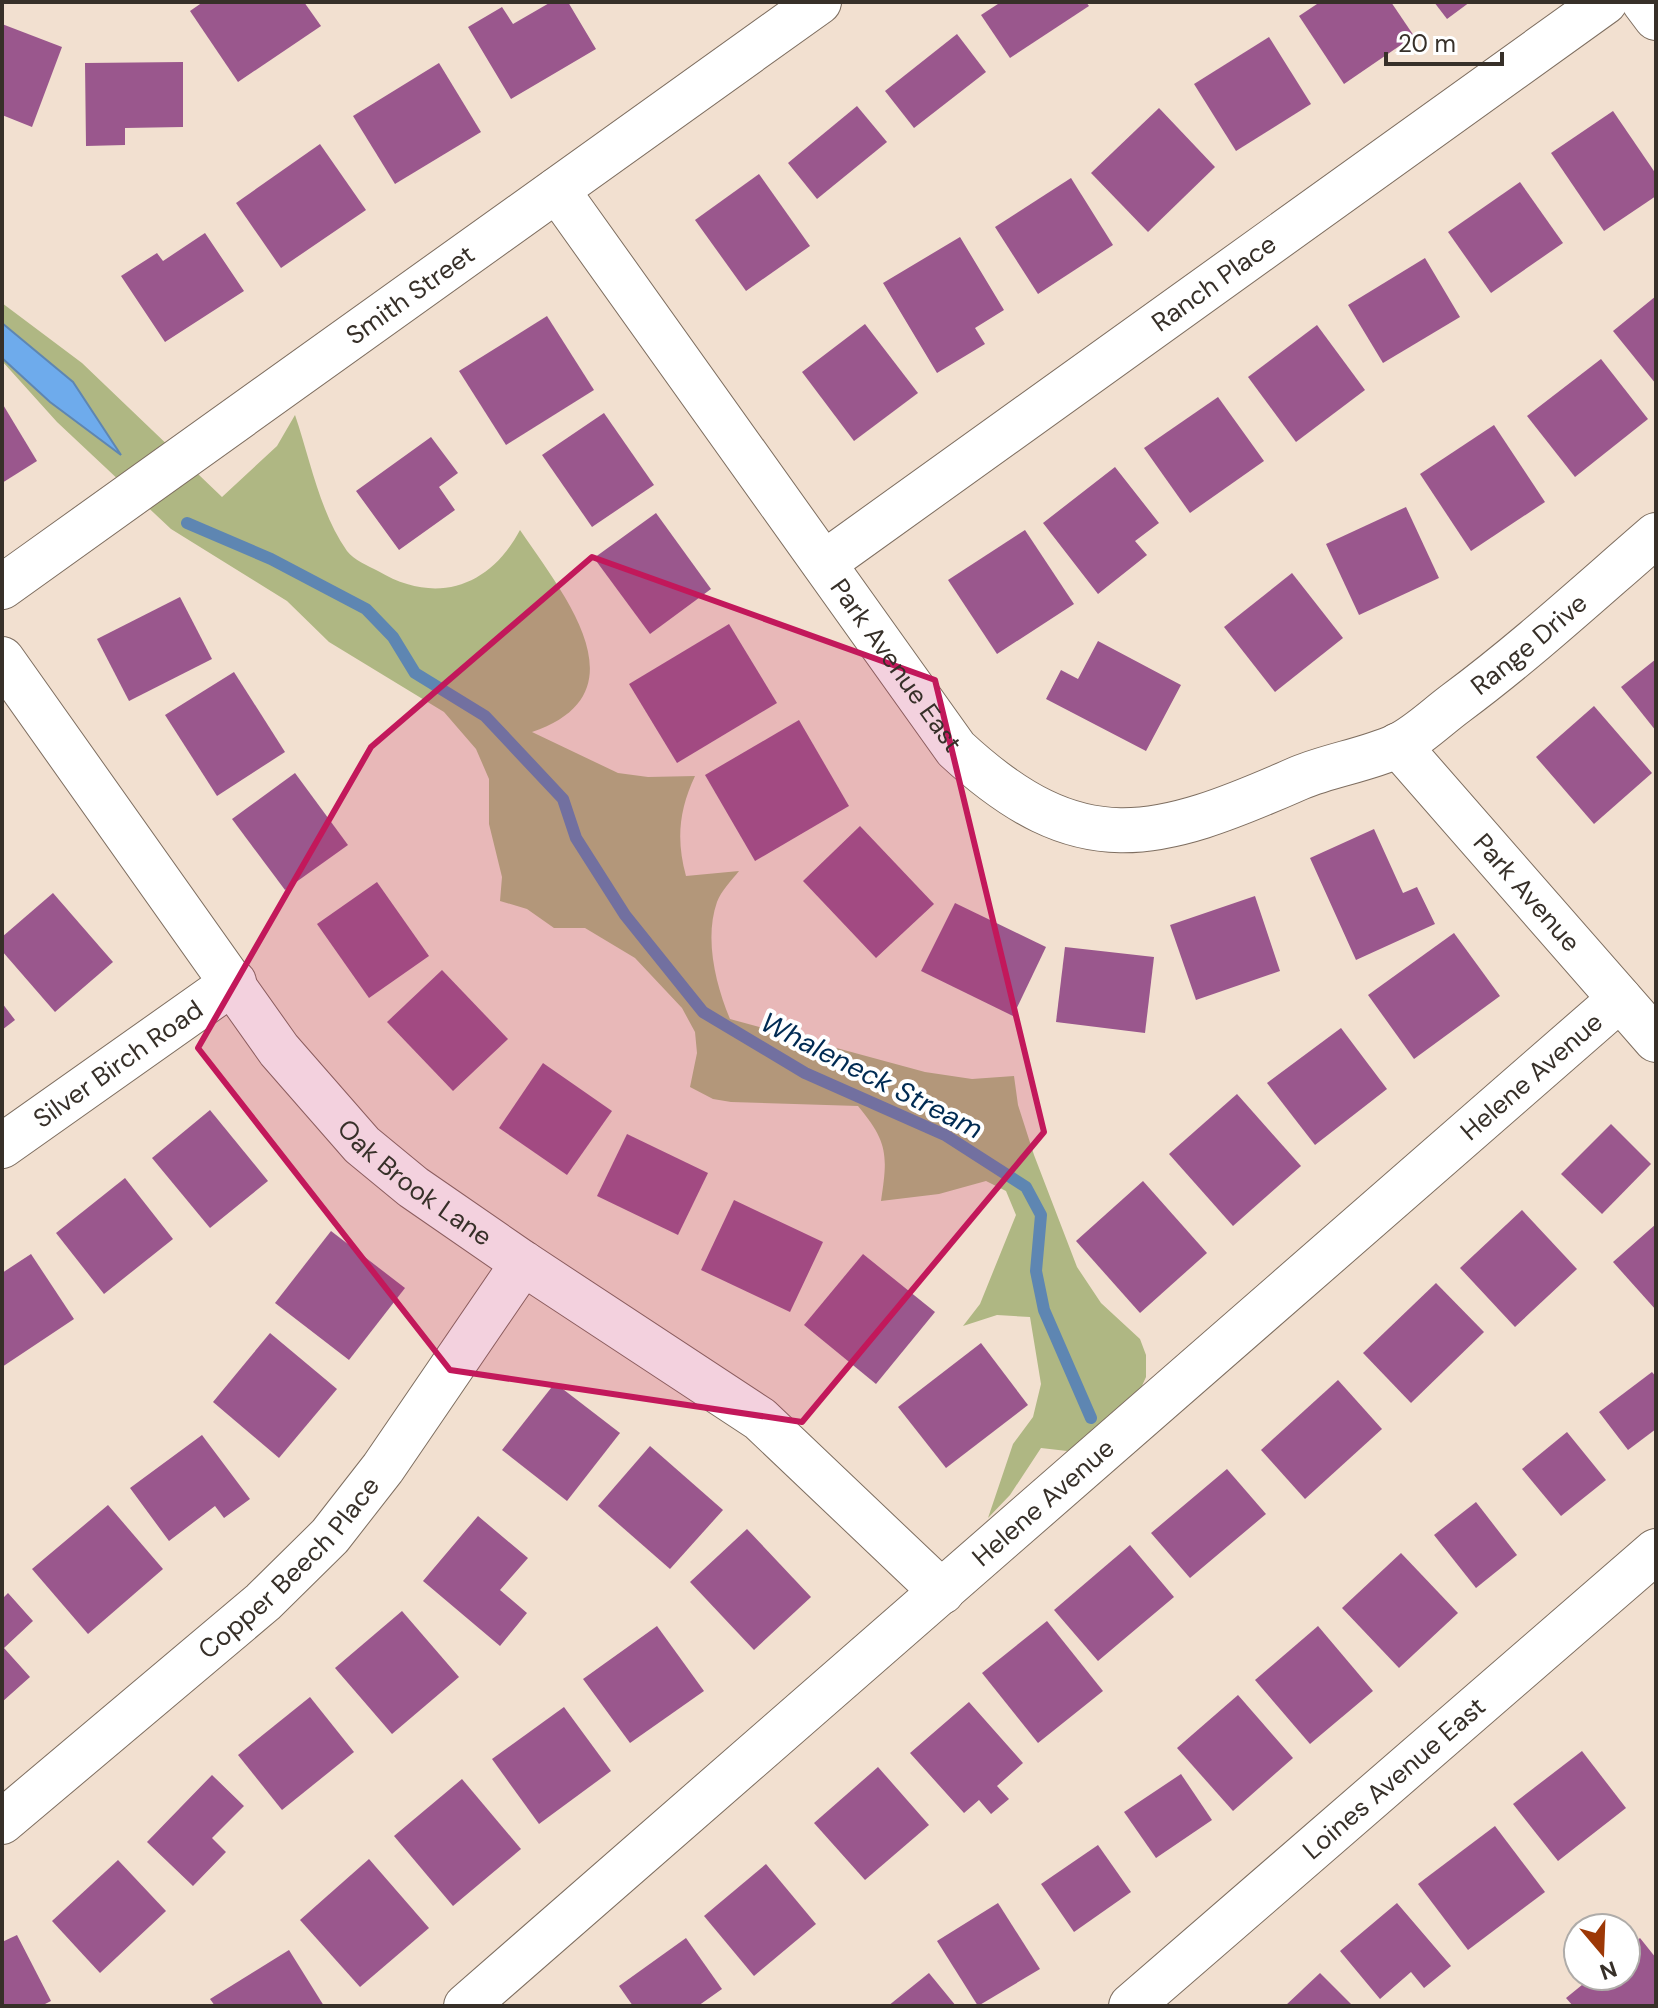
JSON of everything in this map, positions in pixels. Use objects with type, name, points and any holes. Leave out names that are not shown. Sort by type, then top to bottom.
[{"type":"street","name":"Smith Street","points":[[2,587],[819,2]]},
{"type":"street","name":"Ranch Place","points":[[824,563],[1605,2]]},
{"type":"street","points":[[1644,2],[1656,18]]},
{"type":"street","name":"Park Avenue East","points":[[557,190],[956,749],[994,784],[1048,816],[1097,829],[1150,832],[1218,814],[1309,774],[1398,745]]},
{"type":"street","name":"Range Drive","points":[[1398,745],[1500,670],[1656,535]]},
{"type":"street","name":"Oak Brook Lane","points":[[2,659],[234,982],[279,1050],[362,1145],[413,1187],[523,1263],[760,1419],[942,1592]]},
{"type":"street","name":"Park Avenue","points":[[1398,745],[1656,1040]]},
{"type":"street","name":"Silver Birch Road","points":[[2,1146],[234,982]]},
{"type":"street","name":"Helene Avenue","points":[[466,2006],[1620,999]]},
{"type":"street","name":"Copper Beech Place","points":[[2,1822],[263,1602],[330,1536],[383,1468],[523,1263]]},
{"type":"street","name":"Loines Avenue East","points":[[1131,2006],[1656,1551]]},
{"type":"highlighted area","points":[[592,557],[935,680],[1044,1132],[802,1422],[450,1370],[198,1048],[371,747]]},
{"type":"green space","points":[[2,303],[82,363],[222,497],[277,446],[295,415],[323,503],[347,551],[366,565],[399,581],[420,587],[459,585],[493,566],[520,530],[573,612],[585,641],[590,668],[584,693],[566,715],[532,732],[618,773],[648,777],[695,776],[685,801],[681,825],[681,850],[686,876],[739,871],[719,898],[712,931],[716,977],[730,1019],[925,1072],[972,1079],[1014,1076],[1018,1105],[1034,1155],[1077,1267],[1101,1303],[1140,1339],[1146,1355],[1146,1377],[1136,1399],[1087,1444],[1067,1451],[1041,1448],[1010,1495],[988,1518],[1013,1444],[1033,1417],[1041,1384],[1030,1317],[997,1315],[963,1326],[980,1304],[1016,1215],[1006,1191],[986,1181],[939,1194],[881,1201],[885,1172],[883,1150],[875,1130],[858,1106],[731,1102],[713,1099],[690,1087],[697,1053],[695,1032],[682,1008],[635,958],[585,928],[554,928],[527,909],[500,901],[502,877],[489,824],[489,779],[476,749],[444,712],[329,642],[287,601],[171,529],[57,422],[2,361],[2,358],[50,402],[2,323]]},
{"type":"water","points":[[2,323],[73,382],[121,455],[50,402],[2,358]]},
{"type":"building","points":[[203,2],[304,2],[321,26],[238,82],[190,11]]},
{"type":"building","points":[[551,2],[568,2],[596,49],[511,99],[468,27],[502,7],[513,24]]},
{"type":"building","points":[[1001,2],[1086,2],[1089,6],[1010,58],[981,15]]},
{"type":"building","points":[[1320,2],[1391,2],[1414,36],[1344,84],[1299,16]]},
{"type":"building","points":[[1434,2],[1470,2],[1447,19]]},
{"type":"building","points":[[2,24],[62,47],[32,127],[2,115]]},
{"type":"building","points":[[957,34],[986,72],[914,128],[885,91]]},
{"type":"building","points":[[1269,37],[1311,104],[1236,151],[1194,84]]},
{"type":"building","points":[[183,62],[183,127],[125,128],[125,145],[86,146],[85,63]]},
{"type":"building","points":[[439,63],[481,132],[395,184],[353,116]]},
{"type":"building","points":[[857,106],[887,142],[817,199],[788,163]]},
{"type":"building","points":[[1159,108],[1215,167],[1148,232],[1091,173]]},
{"type":"building","points":[[1613,111],[1656,174],[1656,196],[1604,231],[1551,153]]},
{"type":"building","points":[[320,144],[366,210],[281,268],[236,203]]},
{"type":"building","points":[[759,174],[810,246],[746,291],[695,220]]},
{"type":"building","points":[[1071,178],[1113,245],[1038,294],[995,227]]},
{"type":"building","points":[[1520,182],[1563,243],[1491,293],[1448,232]]},
{"type":"building","points":[[205,233],[244,291],[165,342],[121,276],[157,253],[163,261]]},
{"type":"building","points":[[960,237],[1004,310],[975,328],[985,344],[937,373],[883,283]]},
{"type":"building","points":[[1425,258],[1460,317],[1383,363],[1348,305]]},
{"type":"building","points":[[1656,296],[1656,384],[1613,331]]},
{"type":"building","points":[[547,316],[594,390],[506,445],[459,371]]},
{"type":"building","points":[[865,324],[918,393],[854,441],[802,372]]},
{"type":"building","points":[[1317,325],[1365,390],[1296,442],[1248,377]]},
{"type":"building","points":[[1601,359],[1648,419],[1575,477],[1527,416]]},
{"type":"building","points":[[1218,397],[1264,461],[1190,513],[1144,448]]},
{"type":"building","points":[[2,403],[37,461],[2,483]]},
{"type":"building","points":[[604,413],[654,485],[592,527],[542,455]]},
{"type":"building","points":[[1494,425],[1545,502],[1471,551],[1420,474]]},
{"type":"building","points":[[431,437],[458,473],[439,487],[455,510],[399,550],[356,491]]},
{"type":"building","points":[[1115,467],[1159,523],[1135,541],[1147,555],[1098,594],[1043,523]]},
{"type":"building","points":[[1406,507],[1439,578],[1359,615],[1326,544]]},
{"type":"building","points":[[656,513],[711,589],[650,634],[594,558]]},
{"type":"building","points":[[1025,530],[1074,604],[997,654],[948,580]]},
{"type":"building","points":[[1292,573],[1343,638],[1275,692],[1224,627]]},
{"type":"building","points":[[180,597],[212,659],[129,701],[97,639]]},
{"type":"building","points":[[729,624],[777,703],[677,763],[629,684]]},
{"type":"building","points":[[1098,641],[1181,685],[1146,751],[1046,699],[1061,670],[1078,679]]},
{"type":"building","points":[[1656,659],[1656,731],[1621,687]]},
{"type":"building","points":[[234,672],[285,752],[217,796],[165,715]]},
{"type":"building","points":[[1594,706],[1652,773],[1594,824],[1536,757]]},
{"type":"building","points":[[799,720],[849,806],[755,861],[705,775]]},
{"type":"building","points":[[295,773],[348,845],[285,890],[232,819]]},
{"type":"building","points":[[860,826],[934,904],[876,958],[803,881]]},
{"type":"building","points":[[1374,829],[1403,893],[1417,887],[1435,924],[1356,960],[1310,858]]},
{"type":"building","points":[[377,882],[429,956],[369,998],[317,924]]},
{"type":"building","points":[[53,893],[113,962],[55,1012],[2,951],[2,937]]},
{"type":"building","points":[[1255,896],[1280,971],[1196,1000],[1170,925]]},
{"type":"building","points":[[955,903],[1046,947],[1013,1016],[921,971]]},
{"type":"building","points":[[1454,933],[1500,996],[1414,1059],[1368,995]]},
{"type":"building","points":[[1065,947],[1154,957],[1145,1033],[1056,1022]]},
{"type":"building","points":[[442,970],[508,1039],[453,1091],[387,1022]]},
{"type":"building","points":[[2,1003],[15,1020],[2,1030]]},
{"type":"building","points":[[1341,1028],[1387,1089],[1315,1145],[1267,1083]]},
{"type":"building","points":[[543,1063],[612,1111],[567,1175],[499,1128]]},
{"type":"building","points":[[1237,1094],[1301,1166],[1233,1226],[1169,1154]]},
{"type":"building","points":[[210,1110],[268,1181],[210,1228],[152,1158]]},
{"type":"building","points":[[1611,1124],[1651,1164],[1602,1214],[1561,1174]]},
{"type":"building","points":[[627,1134],[708,1173],[678,1235],[597,1196]]},
{"type":"building","points":[[125,1178],[173,1239],[104,1294],[56,1233]]},
{"type":"building","points":[[1143,1181],[1207,1253],[1140,1313],[1076,1241]]},
{"type":"building","points":[[734,1200],[823,1242],[790,1312],[701,1270]]},
{"type":"building","points":[[1522,1210],[1577,1269],[1515,1327],[1460,1268]]},
{"type":"building","points":[[1656,1224],[1656,1310],[1613,1262]]},
{"type":"building","points":[[331,1231],[405,1288],[349,1360],[275,1303]]},
{"type":"building","points":[[31,1254],[74,1319],[2,1367],[2,1273]]},
{"type":"building","points":[[863,1254],[935,1312],[876,1384],[804,1325]]},
{"type":"building","points":[[1436,1283],[1484,1332],[1411,1403],[1363,1353]]},
{"type":"building","points":[[270,1333],[337,1389],[279,1458],[213,1402]]},
{"type":"building","points":[[981,1343],[1028,1405],[946,1468],[898,1407]]},
{"type":"building","points":[[1652,1372],[1656,1377],[1656,1429],[1628,1450],[1599,1412]]},
{"type":"building","points":[[1338,1380],[1382,1429],[1305,1499],[1261,1450]]},
{"type":"building","points":[[555,1383],[620,1433],[567,1501],[502,1450]]},
{"type":"building","points":[[1567,1432],[1606,1480],[1561,1516],[1522,1469]]},
{"type":"building","points":[[202,1435],[250,1499],[224,1518],[215,1506],[169,1541],[130,1488]]},
{"type":"building","points":[[650,1446],[723,1510],[670,1569],[598,1506]]},
{"type":"building","points":[[1227,1469],[1266,1514],[1190,1578],[1151,1533]]},
{"type":"building","points":[[1476,1502],[1517,1555],[1476,1588],[1434,1535]]},
{"type":"building","points":[[108,1505],[163,1569],[88,1634],[32,1569]]},
{"type":"building","points":[[478,1516],[528,1558],[500,1590],[527,1613],[500,1646],[423,1581]]},
{"type":"building","points":[[747,1529],[811,1597],[754,1650],[690,1582]]},
{"type":"building","points":[[1130,1545],[1174,1597],[1098,1661],[1054,1610]]},
{"type":"building","points":[[1401,1553],[1458,1613],[1399,1668],[1342,1608]]},
{"type":"building","points":[[8,1593],[33,1621],[4,1648],[30,1677],[2,1702],[2,1599]]},
{"type":"building","points":[[402,1611],[459,1677],[392,1734],[335,1668]]},
{"type":"building","points":[[1047,1621],[1103,1691],[1038,1743],[982,1673]]},
{"type":"building","points":[[657,1626],[704,1691],[630,1743],[583,1679]]},
{"type":"building","points":[[1318,1626],[1373,1691],[1310,1744],[1255,1680]]},
{"type":"building","points":[[1238,1695],[1293,1758],[1233,1811],[1177,1748]]},
{"type":"building","points":[[310,1697],[354,1752],[282,1810],[238,1755]]},
{"type":"building","points":[[969,1702],[1023,1763],[997,1786],[1009,1799],[991,1814],[979,1800],[964,1813],[910,1753]]},
{"type":"building","points":[[564,1707],[611,1771],[539,1824],[492,1759]]},
{"type":"building","points":[[1582,1751],[1626,1808],[1558,1861],[1513,1804]]},
{"type":"building","points":[[878,1767],[929,1825],[865,1880],[814,1823]]},
{"type":"building","points":[[1181,1774],[1212,1820],[1156,1858],[1124,1812]]},
{"type":"building","points":[[212,1775],[244,1806],[212,1838],[226,1852],[193,1886],[147,1842]]},
{"type":"building","points":[[462,1779],[521,1849],[453,1906],[394,1836]]},
{"type":"building","points":[[1495,1826],[1545,1892],[1468,1950],[1418,1884]]},
{"type":"building","points":[[1098,1845],[1131,1892],[1074,1932],[1041,1884]]},
{"type":"building","points":[[369,1859],[429,1928],[360,1987],[300,1920]]},
{"type":"building","points":[[118,1860],[166,1911],[100,1973],[52,1921]]},
{"type":"building","points":[[766,1864],[816,1924],[754,1976],[704,1916]]},
{"type":"building","points":[[998,1903],[1040,1969],[978,2006],[937,1941]]},
{"type":"building","points":[[1397,1903],[1451,1966],[1424,1988],[1411,1972],[1380,1999],[1340,1951]]},
{"type":"building","points":[[17,1935],[51,2001],[41,2006],[2,2006],[2,1942]]},
{"type":"building","points":[[686,1938],[722,1989],[698,2006],[633,2006],[619,1986]]},
{"type":"building","points":[[1642,1940],[1656,1958],[1656,2006],[1573,2006],[1566,1998],[1573,1992],[1642,1992]]},
{"type":"building","points":[[289,1950],[324,2006],[215,2006],[210,1999]]},
{"type":"building","points":[[929,1973],[956,2006],[888,2006]]},
{"type":"building","points":[[1320,1973],[1353,2006],[1285,2006]]},
{"type":"waterway","name":"Whaleneck Stream","points":[[187,523],[271,559],[366,609],[393,637],[415,673],[485,716],[563,799],[576,838],[625,915],[703,1012],[805,1073],[945,1135],[1026,1187],[1041,1215],[1036,1271],[1044,1310],[1091,1418]]}]
